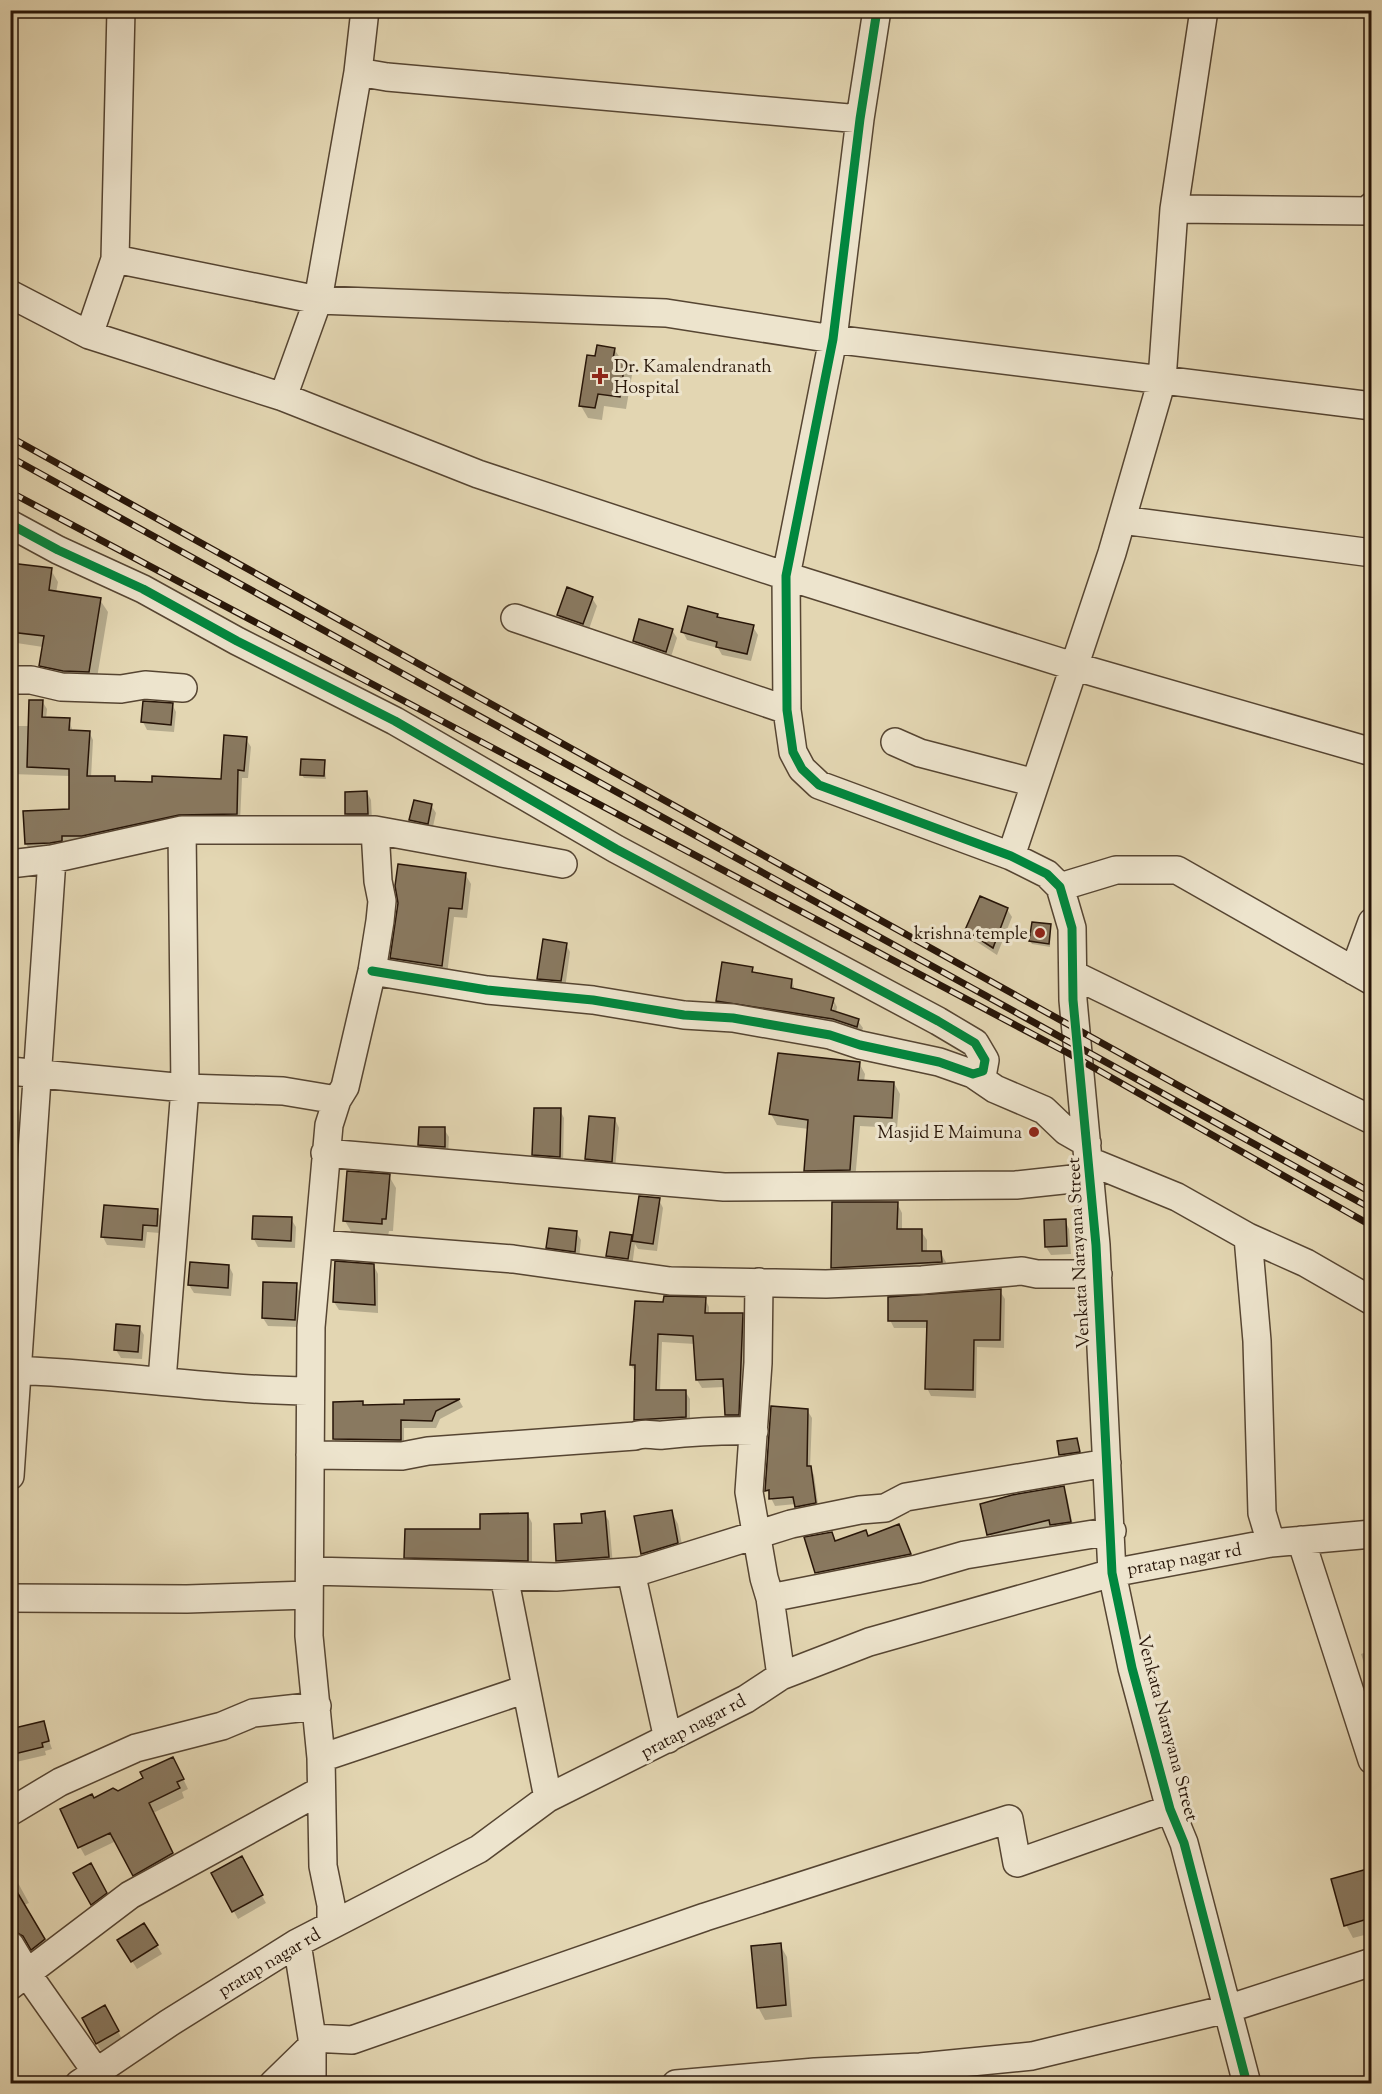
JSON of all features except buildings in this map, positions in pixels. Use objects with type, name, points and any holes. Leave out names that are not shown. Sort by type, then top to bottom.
[{"type":"street","points":[[89,335],[115,259],[121,10]]},
{"type":"street","points":[[283,397],[318,300],[358,72],[365,10]]},
{"type":"street","points":[[877,10],[860,119],[833,339],[786,576],[787,710],[793,752],[802,769],[819,785],[1011,856],[1047,874],[1060,887],[1116,870],[1177,870],[1363,976],[1371,922]]},
{"type":"street","points":[[1011,856],[1076,667],[1122,520],[1162,380],[1174,209],[1204,10]]},
{"type":"street","points":[[358,72],[860,119]]},
{"type":"street","points":[[1174,209],[1371,210]]},
{"type":"street","points":[[115,259],[318,300],[666,313],[833,339],[1371,406]]},
{"type":"street","points":[[10,294],[89,335],[283,397],[478,474],[786,576],[1076,667],[1370,744]]},
{"type":"street","points":[[1122,520],[1371,553]]},
{"type":"street","points":[[10,524],[58,550],[143,589],[395,721],[616,849],[946,1025],[975,1043],[981,1050],[986,1060],[983,1071],[973,1074]]},
{"type":"street","points":[[515,618],[787,710]]},
{"type":"street","points":[[10,680],[31,680],[61,687],[121,689],[145,685],[183,688]]},
{"type":"street","points":[[895,742],[920,753],[1035,783]]},
{"type":"street","points":[[162,1380],[185,1088],[182,830]]},
{"type":"street","points":[[10,864],[52,859],[182,830],[375,830],[563,864]]},
{"type":"street","points":[[331,1924],[332,1905],[323,1866],[321,1758],[309,1636],[308,1391],[325,1153],[337,1100],[345,1087],[372,971],[382,901],[378,881],[375,830]]},
{"type":"street","points":[[10,1476],[14,1370],[38,1073],[52,859]]},
{"type":"street","name":"Venkata Narayana Street","points":[[1060,887],[1072,928],[1073,1000],[1098,1274],[1112,1531],[1112,1573],[1132,1668],[1170,1809],[1184,1843],[1246,2084]]},
{"type":"street","points":[[372,971],[487,990],[593,1000],[684,1015],[733,1018],[830,1035],[860,1045],[939,1062],[973,1074],[995,1089],[1044,1110],[1066,1131],[1089,1160],[1178,1197],[1248,1237],[1306,1263],[1371,1301]]},
{"type":"street","points":[[1074,975],[1371,1120]]},
{"type":"street","points":[[10,1071],[185,1088],[260,1089],[337,1100]]},
{"type":"street","points":[[325,1153],[724,1187],[1016,1185],[1089,1160]]},
{"type":"street","points":[[1248,1237],[1257,1341],[1262,1513],[1271,1543]]},
{"type":"street","points":[[320,1244],[532,1261],[648,1279],[891,1282],[1022,1271],[1037,1274],[1098,1274]]},
{"type":"street","points":[[759,1282],[754,1431],[749,1492],[764,1578],[770,1598],[781,1676]]},
{"type":"street","points":[[14,1370],[162,1380],[220,1387],[308,1391]]},
{"type":"street","points":[[310,1455],[402,1456],[428,1451],[636,1436],[643,1433],[661,1435],[730,1430],[754,1431]]},
{"type":"street","points":[[10,1598],[179,1599],[309,1583],[387,1570],[504,1576],[591,1576],[649,1570],[791,1524],[860,1510],[885,1508],[906,1497],[1107,1463]]},
{"type":"street","points":[[770,1598],[917,1569],[965,1555],[1112,1531]]},
{"type":"street","name":"pratap nagar rd","points":[[88,2078],[169,2023],[297,1943],[479,1849],[548,1798],[746,1699],[781,1676],[869,1642],[1112,1573],[1271,1543],[1371,1534]]},
{"type":"street","points":[[1301,1540],[1371,1760]]},
{"type":"street","points":[[631,1572],[668,1739]]},
{"type":"street","points":[[504,1576],[548,1798]]},
{"type":"street","points":[[321,1758],[525,1689]]},
{"type":"street","points":[[10,1812],[60,1782],[136,1748],[222,1726],[253,1713],[317,1706]]},
{"type":"street","points":[[19,1981],[130,1895],[320,1791]]},
{"type":"street","points":[[273,2084],[312,2042],[352,2040],[705,1917],[1009,1819],[1017,1863],[1170,1809]]},
{"type":"street","points":[[297,1943],[312,2042],[312,2084]]},
{"type":"street","points":[[10,1944],[19,1981],[88,2078]]},
{"type":"street","points":[[676,2084],[743,2081],[1032,2056],[1227,2009],[1371,1962]]},
{"type":"railway","points":[[10,437],[1372,1193]]},
{"type":"railway","points":[[10,457],[1372,1209]]},
{"type":"railway","points":[[10,492],[1068,1053],[1372,1226]]},
{"type":"cycle path","points":[[877,10],[860,119],[833,339],[786,576],[787,710],[793,752],[802,769],[819,785],[1011,856],[1047,874],[1060,887],[1072,928],[1073,1000],[1096,1245],[1112,1573],[1132,1668],[1170,1809],[1184,1843],[1247,2084]]},
{"type":"cycle path","points":[[10,524],[58,550],[143,589],[237,641],[395,721],[616,849],[938,1021],[975,1043],[985,1060],[983,1071],[973,1074],[939,1062],[860,1045],[830,1035],[733,1018],[684,1015],[593,1000],[487,990],[372,971]]},
{"type":"place","name":"Dr. Kamalendranath Hospital","points":[[600,376]]},
{"type":"place","name":"krishna temple","points":[[1040,933]]},
{"type":"place","name":"Masjid E Maimuna","points":[[1034,1132]]}]
